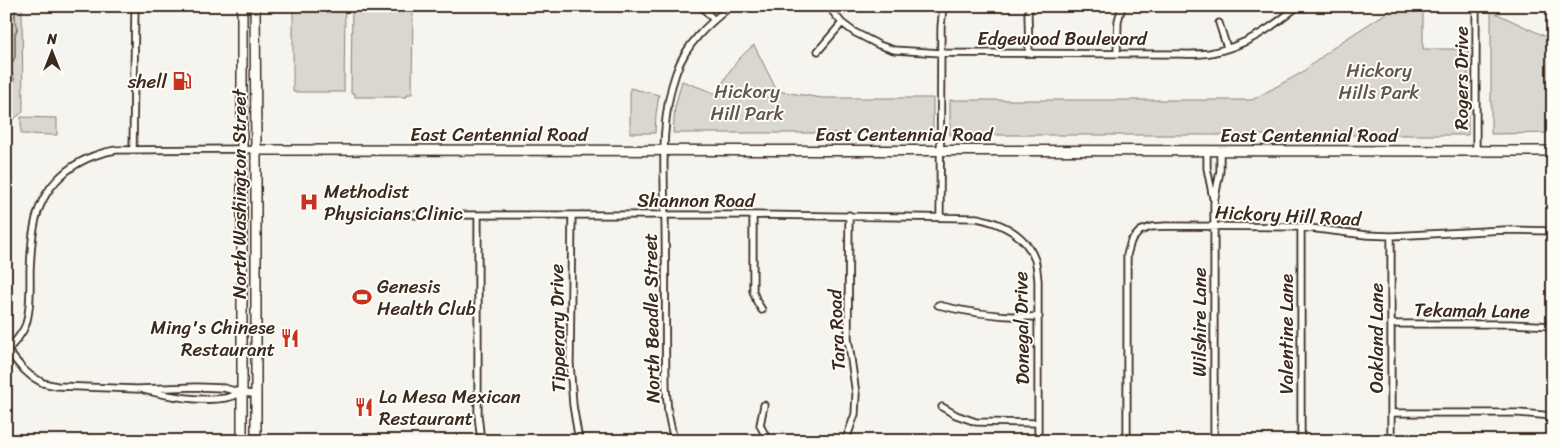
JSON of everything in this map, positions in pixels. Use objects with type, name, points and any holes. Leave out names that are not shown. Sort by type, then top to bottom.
[{"type":"street","points":[[133,149],[135,6]]},
{"type":"street","name":"North Washington Street","points":[[242,6],[242,441]]},
{"type":"street","name":"North Washington Street","points":[[255,6],[256,441]]},
{"type":"street","points":[[702,6],[714,20]]},
{"type":"street","name":"North Beadle Street","points":[[674,441],[668,413],[666,388],[665,151],[669,96],[676,72],[689,47],[698,35],[731,6]]},
{"type":"street","name":"Edgewood Boulevard","points":[[828,6],[842,24],[867,40],[894,50],[941,53],[1208,53],[1244,43],[1260,35],[1298,6]]},
{"type":"street","points":[[940,217],[943,6]]},
{"type":"street","points":[[1029,53],[1028,14],[1030,6]]},
{"type":"street","points":[[1117,52],[1118,20],[1122,6]]},
{"type":"street","name":"Rogers Drive","points":[[1476,6],[1476,151]]},
{"type":"street","points":[[1219,23],[1227,48]]},
{"type":"street","points":[[818,51],[842,24]]},
{"type":"street","points":[[256,150],[133,149],[101,152],[70,167],[47,192],[40,209],[34,227],[26,323],[17,340],[7,351],[22,368],[43,383],[57,386],[137,389],[224,388],[242,393],[256,394]]},
{"type":"street","name":"East Centennial Road","points":[[256,150],[1553,151]]},
{"type":"street","name":"Wilshire Lane","points":[[1207,151],[1207,168],[1214,203]]},
{"type":"street","name":"Wilshire Lane","points":[[1214,441],[1213,225],[1214,203],[1220,171],[1220,151]]},
{"type":"street","name":"Shannon Road","points":[[414,215],[849,215],[977,218]]},
{"type":"street","points":[[478,215],[478,415],[481,441]]},
{"type":"street","name":"Tipperary Drive","points":[[572,215],[570,363],[573,405],[579,441]]},
{"type":"street","points":[[753,215],[753,291],[762,310]]},
{"type":"street","name":"Tara Road","points":[[844,441],[855,414],[856,394],[848,338],[849,215]]},
{"type":"street","name":"Donegal Drive","points":[[977,218],[992,221],[1007,228],[1020,238],[1035,260],[1038,280],[1039,317],[1038,441]]},
{"type":"street","name":"Hickory Hill Road","points":[[1126,441],[1127,255],[1131,241],[1140,231],[1151,227],[1213,225],[1301,227],[1391,236],[1504,230],[1553,231]]},
{"type":"street","name":"Valentine Lane","points":[[1301,227],[1301,441]]},
{"type":"street","name":"Oakland Lane","points":[[1391,236],[1391,441]]},
{"type":"street","points":[[938,305],[969,312],[1006,317],[1039,317]]},
{"type":"street","name":"Tekamah Lane","points":[[1391,324],[1553,326]]},
{"type":"street","points":[[137,389],[194,398],[225,398],[242,393]]},
{"type":"street","points":[[764,405],[760,425],[768,441]]},
{"type":"street","points":[[942,407],[956,415],[976,422],[1038,423]]},
{"type":"street","points":[[1390,413],[1518,413],[1553,416]]},
{"type":"green space","points":[[6,6],[22,6],[23,112],[6,125]]},
{"type":"green space","points":[[293,6],[345,6],[344,92],[293,92]]},
{"type":"green space","points":[[352,6],[413,6],[412,94],[407,94],[407,97],[355,97],[355,93],[351,93]]},
{"type":"green space","name":"Hickory Hills Park","points":[[1397,6],[1423,6],[1423,49],[1468,49],[1468,135],[950,135],[950,100],[1252,100],[1301,73],[1338,44]]},
{"type":"green space","points":[[1491,11],[1553,40],[1553,133],[1491,134]]},
{"type":"green space","name":"Hickory Hill Park","points":[[754,45],[777,91],[822,98],[933,98],[933,133],[673,133],[675,107],[682,81],[717,94],[732,67]]},
{"type":"green space","name":"Hickory Hill Park","points":[[630,88],[659,95],[655,133],[630,133]]},
{"type":"green space","points":[[21,117],[57,118],[57,135],[21,134]]},
{"type":"waterway","points":[[6,107],[10,107],[12,104],[11,89],[14,79],[10,66],[15,57],[15,34],[17,29],[15,6]]},
{"type":"place","name":"shell","points":[[182,81]]},
{"type":"place","name":"Methodist Physicians Clinic","points":[[309,202]]},
{"type":"place","name":"Genesis Health Club","points":[[362,297]]},
{"type":"place","name":"Ming's Chinese Restaurant","points":[[290,338]]},
{"type":"place","name":"La Mesa Mexican Restaurant","points":[[364,407]]}]
